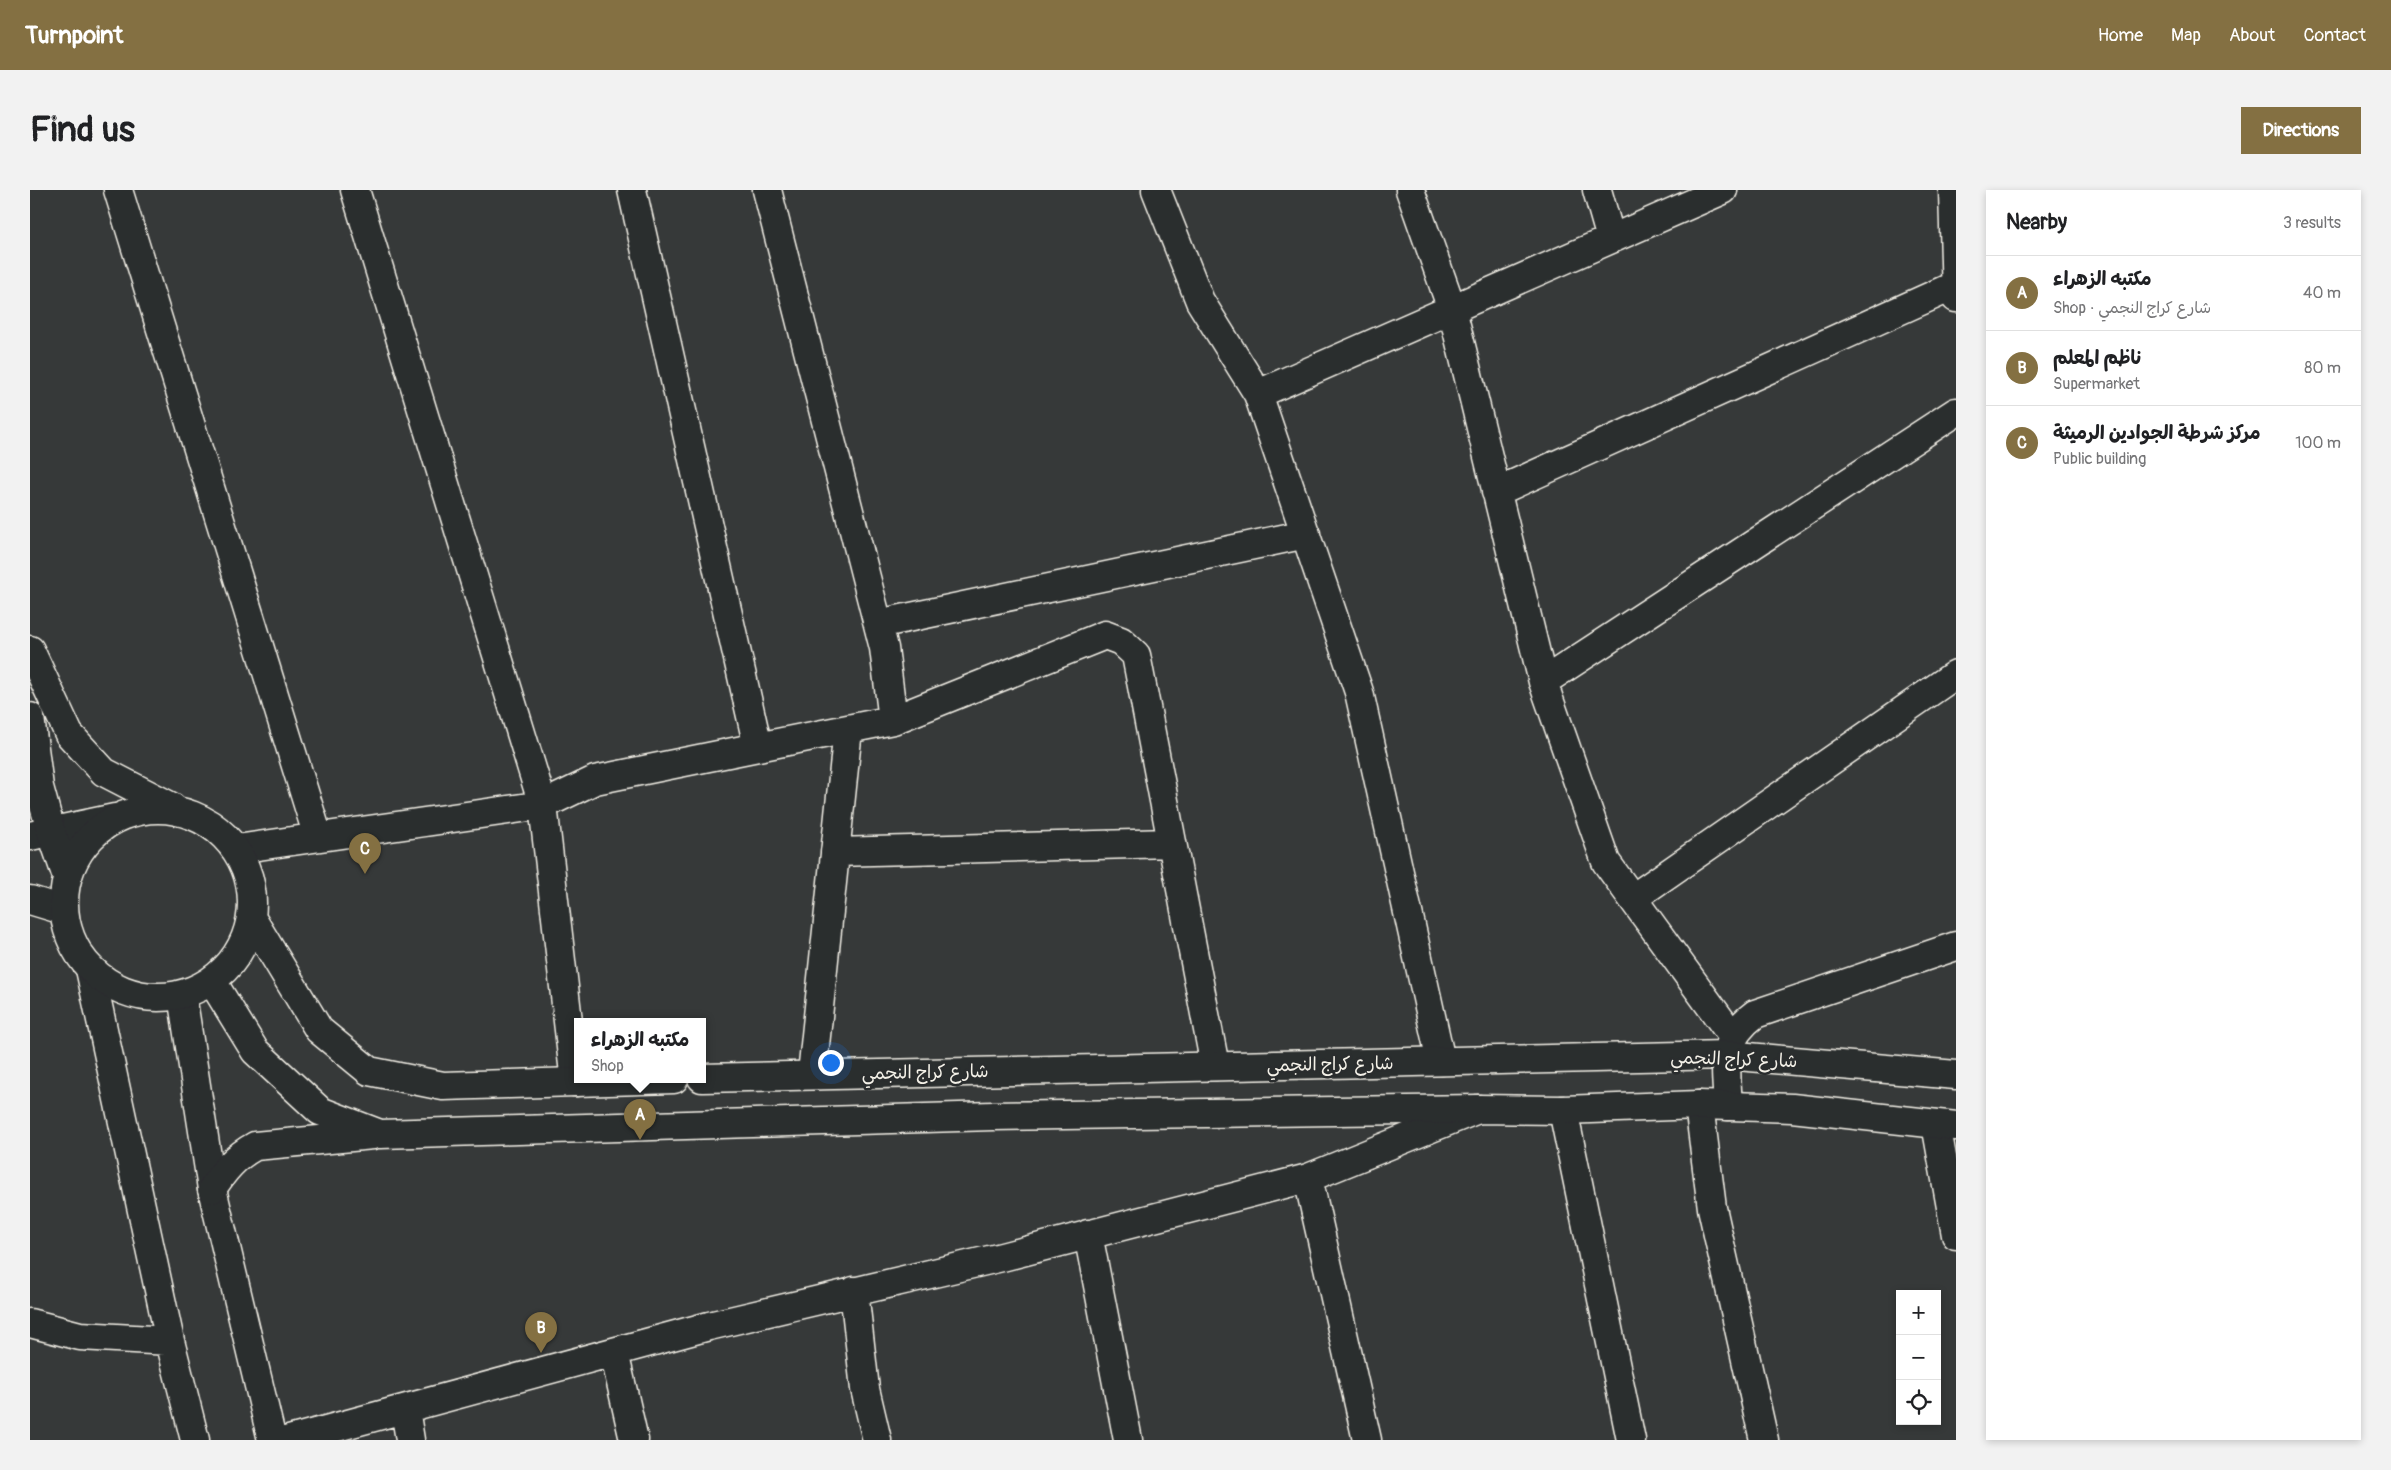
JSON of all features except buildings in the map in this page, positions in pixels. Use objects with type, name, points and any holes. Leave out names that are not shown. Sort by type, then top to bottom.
[{"type":"street","points":[[118,190],[318,837]]},
{"type":"street","points":[[355,190],[543,805],[574,1073]]},
{"type":"street","points":[[632,190],[758,747]]},
{"type":"street","points":[[767,190],[884,648],[893,720]]},
{"type":"street","points":[[1156,190],[1200,301],[1258,394],[1360,692],[1441,1062]]},
{"type":"street","points":[[1410,190],[1452,309],[1543,682],[1606,862],[1633,898],[1729,1046]]},
{"type":"street","points":[[1597,190],[1611,239]]},
{"type":"street","points":[[1258,394],[1723,190]]},
{"type":"street","points":[[1953,190],[1956,298]]},
{"type":"street","points":[[1496,492],[1956,285]]},
{"type":"street","points":[[1543,682],[1956,412]]},
{"type":"street","points":[[878,624],[1306,534]]},
{"type":"street","points":[[237,848],[543,805],[595,780],[893,720],[1105,635],[1121,641],[1136,655],[1216,1066]]},
{"type":"street","points":[[30,650],[69,734],[104,772],[178,809],[211,823],[237,848],[251,882],[252,919],[239,954],[212,981],[182,995],[159,999],[132,995],[90,969]]},
{"type":"street","points":[[1633,898],[1956,674]]},
{"type":"street","points":[[30,717],[39,787],[40,833],[67,876]]},
{"type":"street","points":[[812,1074],[848,729]]},
{"type":"street","points":[[40,833],[115,818],[146,808],[178,809]]},
{"type":"street","points":[[115,818],[85,843],[67,876],[63,910],[71,942],[90,969],[170,1341],[195,1440]]},
{"type":"street","points":[[835,852],[1172,844]]},
{"type":"street","points":[[30,900],[63,910]]},
{"type":"street","points":[[252,919],[318,1030],[368,1071],[444,1086],[574,1082]]},
{"type":"street","points":[[1728,1106],[1729,1046],[1742,1024],[1755,1014],[1956,946]]},
{"type":"street","points":[[212,981],[255,1051],[320,1111],[380,1134]]},
{"type":"street","points":[[182,995],[212,1189],[272,1440]]},
{"type":"street","name":"شارع كراج النجمي","points":[[706,1078],[812,1074],[1441,1062],[1729,1046],[1956,1075]]},
{"type":"street","points":[[1699,1106],[1712,1208],[1764,1440]]},
{"type":"street","points":[[212,1189],[226,1168],[240,1154],[255,1146],[380,1134],[993,1116],[1479,1109],[1563,1110],[1728,1106],[1792,1108],[1946,1125],[1956,1235]]},
{"type":"street","points":[[289,1440],[709,1326],[1002,1257],[1308,1178],[1479,1109]]},
{"type":"street","points":[[1563,1110],[1631,1440]]},
{"type":"street","points":[[1308,1178],[1367,1440]]},
{"type":"street","points":[[1088,1234],[1128,1440]]},
{"type":"street","points":[[854,1291],[865,1389],[877,1440]]},
{"type":"street","points":[[30,1323],[80,1336],[170,1341]]},
{"type":"street","points":[[614,1352],[634,1440]]},
{"type":"street","points":[[405,1409],[410,1440]]},
{"type":"place","name":"مركز شرطة الجوادين الرميثة","points":[[365,874]]},
{"type":"place","name":"مكتبه الزهراء","points":[[640,1140]]},
{"type":"place","name":"ناظم المعلم","points":[[541,1353]]}]
